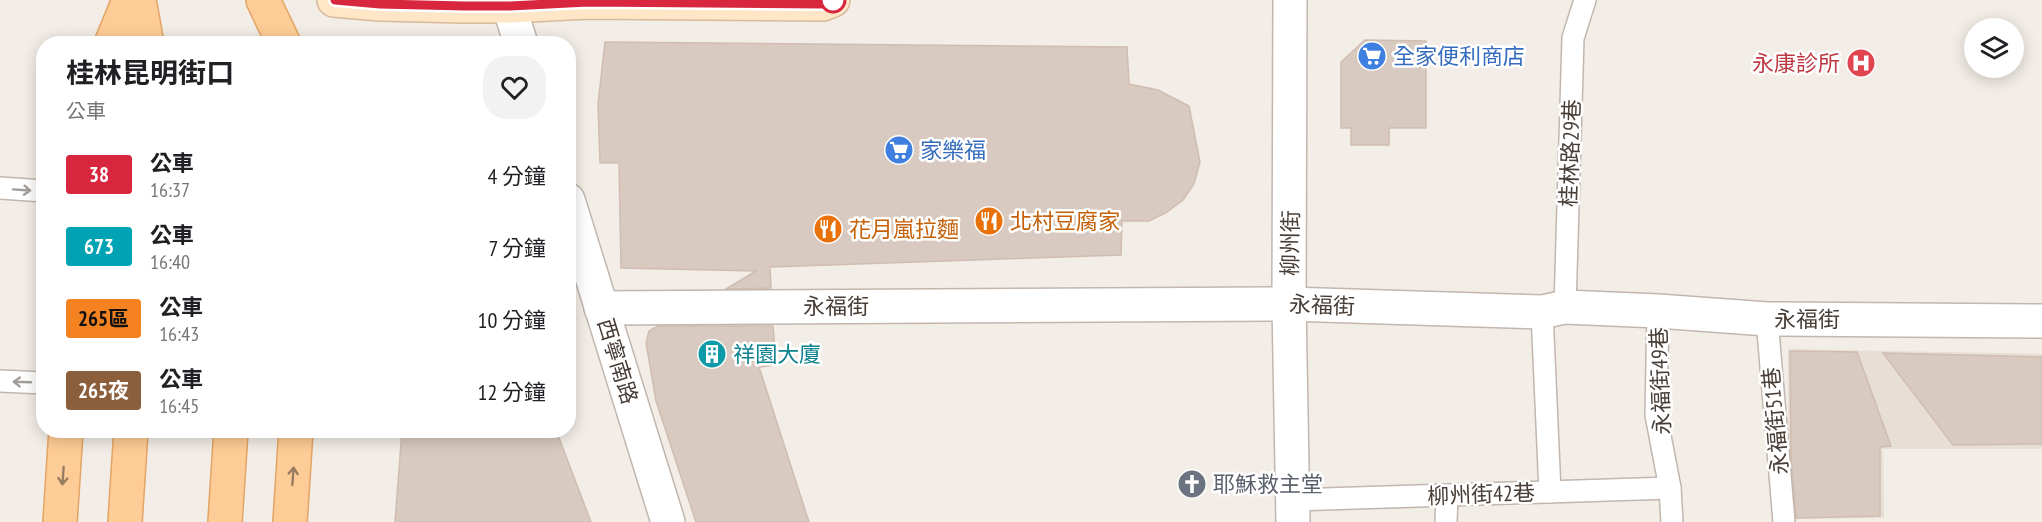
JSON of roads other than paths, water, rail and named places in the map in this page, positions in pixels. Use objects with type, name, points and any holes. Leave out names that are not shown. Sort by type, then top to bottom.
[{"type":"main road","points":[[114,36],[129,0]]},
{"type":"main road","points":[[139,0],[146,36]]},
{"type":"main road","points":[[258,36],[261,0]]},
{"type":"main road","points":[[261,0],[280,36]]},
{"type":"main road","points":[[60,522],[65,438]]},
{"type":"main road","points":[[125,522],[130,438]]},
{"type":"main road","points":[[225,522],[230,438]]},
{"type":"main road","points":[[290,522],[295,438]]},
{"type":"street","points":[[334,0],[380,4],[510,6],[588,2],[823,4],[833,0]]},
{"type":"street","name":"柳州街","points":[[1290,0],[1289,304],[1293,511]]},
{"type":"street","points":[[510,6],[519,36]]},
{"type":"street","name":"西寧南路","points":[[576,226],[668,522]]},
{"type":"street","name":"永福街","points":[[601,308],[1289,304],[1658,311],[1767,319],[2042,321]]},
{"type":"lane","name":"桂林路29巷","points":[[1550,492],[1554,310],[1573,38],[1585,0]]},
{"type":"lane","points":[[0,188],[36,190]]},
{"type":"lane","name":"永福街49巷","points":[[1658,311],[1656,415],[1670,488],[1672,522]]},
{"type":"lane","name":"永福街51巷","points":[[1767,319],[1784,522]]},
{"type":"lane","points":[[0,381],[36,383]]},
{"type":"lane","name":"柳州街42巷","points":[[1293,511],[1447,496],[1670,488]]},
{"type":"lane","points":[[1446,522],[1447,496]]},
{"type":"place","name":"全家便利商店","points":[[1372,56]]},
{"type":"place","name":"永康診所","points":[[1861,63]]},
{"type":"place","name":"家樂福","points":[[899,150]]},
{"type":"place","name":"北村豆腐家","points":[[989,221]]},
{"type":"place","name":"花月嵐拉麵","points":[[828,229]]},
{"type":"place","name":"祥園大廈","points":[[712,354]]},
{"type":"place","name":"耶穌救主堂","points":[[1192,484]]}]
